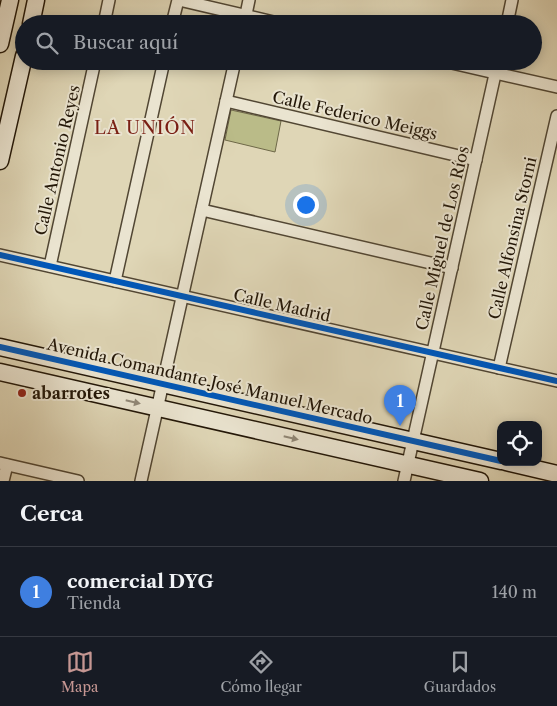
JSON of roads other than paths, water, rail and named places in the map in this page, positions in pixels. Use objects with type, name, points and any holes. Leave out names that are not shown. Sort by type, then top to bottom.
[{"type":"street","points":[[0,44],[10,0]]},
{"type":"street","points":[[33,15],[36,0]]},
{"type":"street","points":[[106,15],[109,0]]},
{"type":"street","points":[[175,15],[179,0],[228,15]]},
{"type":"street","points":[[245,15],[249,0]]},
{"type":"street","points":[[509,15],[512,0]]},
{"type":"street","points":[[0,161],[21,70]]},
{"type":"street","name":"Calle Antonio Reyes","points":[[50,266],[93,70]]},
{"type":"street","points":[[115,281],[162,70]]},
{"type":"street","points":[[141,481],[233,70]]},
{"type":"street","points":[[483,70],[557,87]]},
{"type":"street","name":"Calle Miguel de Los Ríos","points":[[404,481],[496,70]]},
{"type":"street","name":"Calle Federico Meiggs","points":[[226,101],[476,160]]},
{"type":"street","name":"Calle Alfonsina Storni","points":[[499,368],[557,116]]},
{"type":"street","points":[[202,210],[452,268]]},
{"type":"street","name":"Calle Madrid","points":[[0,254],[557,382]]},
{"type":"street","name":"Avenida Comandante José Manuel Mercado","points":[[0,348],[497,460]]},
{"type":"street","points":[[0,372],[480,481]]},
{"type":"street","points":[[3,481],[3,464],[73,481]]},
{"type":"street","points":[[523,466],[557,474]]},
{"type":"place","name":"abarrotes","points":[[22,393]]},
{"type":"place","name":"comercial DYG","points":[[400,426]]},
{"type":"district","name":"LA UNIÓN","points":[[145,128]]}]
